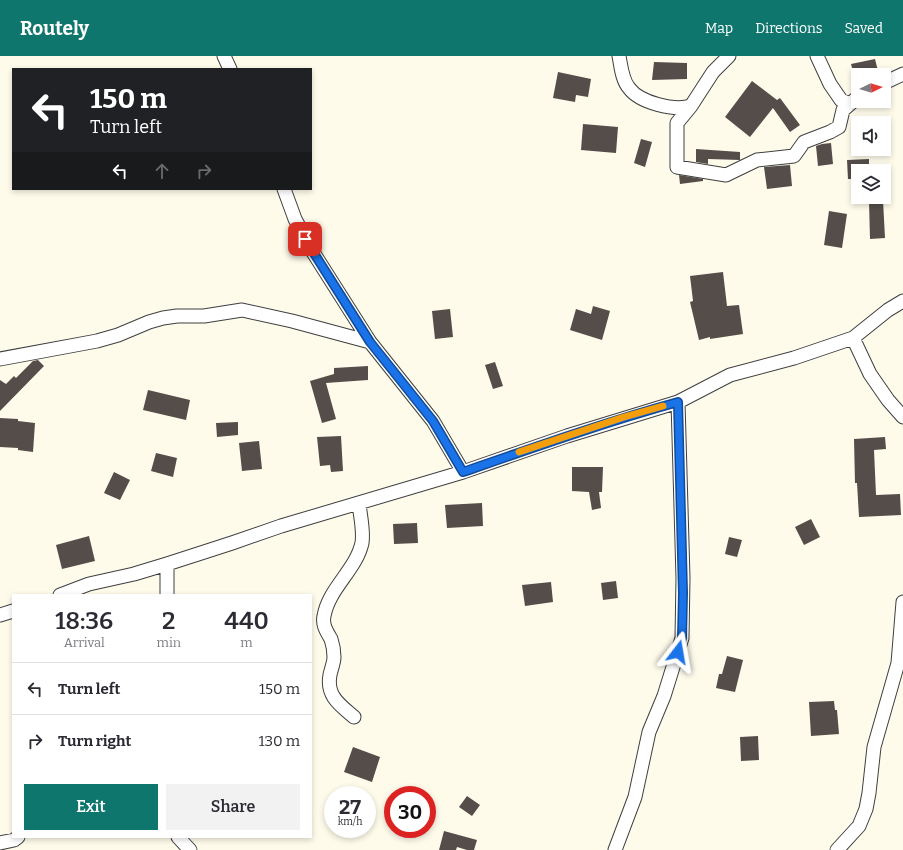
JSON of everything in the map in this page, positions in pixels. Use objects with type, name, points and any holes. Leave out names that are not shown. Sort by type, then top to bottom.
[{"type":"street","points":[[224,56],[230,68]]},
{"type":"street","points":[[619,56],[627,87],[634,94],[648,101],[672,108],[684,108],[691,106]]},
{"type":"street","points":[[729,56],[713,72],[691,106],[677,123],[677,167],[726,175],[758,160],[794,156],[804,142],[839,127],[841,123],[841,115],[849,100],[830,84],[817,56]]},
{"type":"street","points":[[891,80],[903,74]]},
{"type":"street","points":[[284,190],[295,219],[310,250],[370,342],[433,421],[463,472]]},
{"type":"street","points":[[63,594],[89,584],[134,574],[281,526],[463,472],[574,433],[678,402],[730,375],[794,358],[853,338],[888,310],[903,301]]},
{"type":"street","points":[[0,359],[97,341],[118,335],[162,318],[177,316],[204,316],[242,310],[370,342]]},
{"type":"street","points":[[853,338],[870,374],[888,400],[903,417]]},
{"type":"street","points":[[615,850],[635,797],[649,732],[664,696],[682,638],[678,402]]},
{"type":"street","points":[[354,717],[336,702],[329,686],[330,675],[334,662],[334,648],[326,631],[324,618],[327,604],[357,557],[362,542],[359,503]]},
{"type":"street","points":[[167,564],[167,594]]},
{"type":"street","points":[[837,850],[859,826],[866,809],[874,747],[898,663],[903,602]]},
{"type":"street","points":[[0,615],[12,611]]},
{"type":"street","points":[[0,843],[17,838]]},
{"type":"street","points":[[179,838],[190,850]]},
{"type":"building","points":[[875,59],[877,68],[852,68],[851,64]]},
{"type":"building","points":[[654,62],[687,63],[687,79],[652,80]]},
{"type":"building","points":[[558,72],[591,79],[588,97],[576,95],[575,102],[553,98]]},
{"type":"building","points":[[752,81],[777,100],[780,98],[800,125],[790,132],[773,108],[750,137],[725,117]]},
{"type":"building","points":[[583,124],[618,127],[616,153],[581,150]]},
{"type":"building","points":[[641,139],[652,142],[645,167],[634,163]]},
{"type":"building","points":[[831,143],[833,164],[818,166],[816,146]]},
{"type":"building","points":[[696,149],[740,152],[740,160],[708,159],[708,164],[696,162]]},
{"type":"building","points":[[869,159],[869,164],[851,164],[851,179],[848,179],[847,160]]},
{"type":"building","points":[[790,165],[792,186],[767,189],[764,167]]},
{"type":"building","points":[[679,175],[703,179],[703,181],[680,184]]},
{"type":"building","points":[[869,204],[883,204],[885,238],[870,239]]},
{"type":"building","points":[[829,211],[847,214],[842,248],[824,245]]},
{"type":"building","points":[[723,272],[727,306],[739,305],[743,334],[710,339],[710,337],[699,340],[690,302],[693,301],[690,276]]},
{"type":"building","points":[[593,306],[610,311],[602,340],[570,330],[576,309],[591,314]]},
{"type":"building","points":[[450,309],[453,337],[435,339],[432,311]]},
{"type":"building","points":[[38,360],[44,366],[0,411],[0,380],[6,384],[14,376],[16,378],[33,361]]},
{"type":"building","points":[[495,362],[503,386],[493,389],[485,365]]},
{"type":"building","points":[[368,366],[368,380],[326,383],[336,419],[322,423],[310,381],[334,374],[334,368]]},
{"type":"building","points":[[148,390],[190,400],[186,420],[143,410]]},
{"type":"building","points":[[0,418],[18,419],[18,421],[35,423],[33,452],[18,450],[18,448],[0,447]]},
{"type":"building","points":[[238,422],[238,435],[217,437],[216,423]]},
{"type":"building","points":[[341,436],[343,471],[331,472],[330,465],[320,466],[317,437]]},
{"type":"building","points":[[885,437],[886,449],[874,450],[876,495],[900,494],[901,515],[859,517],[857,483],[855,483],[854,439]]},
{"type":"building","points":[[259,441],[262,469],[242,471],[239,443]]},
{"type":"building","points":[[156,453],[177,458],[173,477],[151,471]]},
{"type":"building","points":[[572,467],[603,467],[602,492],[599,492],[601,508],[592,510],[589,492],[572,491]]},
{"type":"building","points":[[114,472],[130,480],[120,500],[104,493]]},
{"type":"building","points":[[482,503],[483,526],[447,528],[445,505]]},
{"type":"building","points":[[811,519],[820,537],[804,545],[795,527]]},
{"type":"building","points":[[417,523],[418,543],[394,544],[393,524]]},
{"type":"building","points":[[89,536],[95,561],[62,569],[56,545]]},
{"type":"building","points":[[729,537],[742,540],[737,557],[725,554]]},
{"type":"building","points":[[616,581],[618,598],[603,600],[601,583]]},
{"type":"building","points":[[551,582],[553,602],[525,606],[522,585]]},
{"type":"building","points":[[727,656],[743,660],[735,692],[716,688],[719,674],[722,674]]},
{"type":"building","points":[[834,701],[835,710],[837,710],[839,734],[811,736],[809,702]]},
{"type":"building","points":[[758,736],[759,760],[741,761],[740,737]]},
{"type":"building","points":[[353,747],[380,757],[372,782],[344,772]]},
{"type":"building","points":[[467,796],[480,805],[472,816],[459,807]]},
{"type":"building","points":[[444,831],[477,840],[474,850],[467,850],[457,847],[456,850],[439,850]]},
{"type":"slow traffic","points":[[519,452],[624,417],[663,406]]},
{"type":"route","points":[[305,239],[310,250],[370,342],[433,421],[463,472],[624,417],[678,402],[683,593],[682,638],[678,652]]}]
